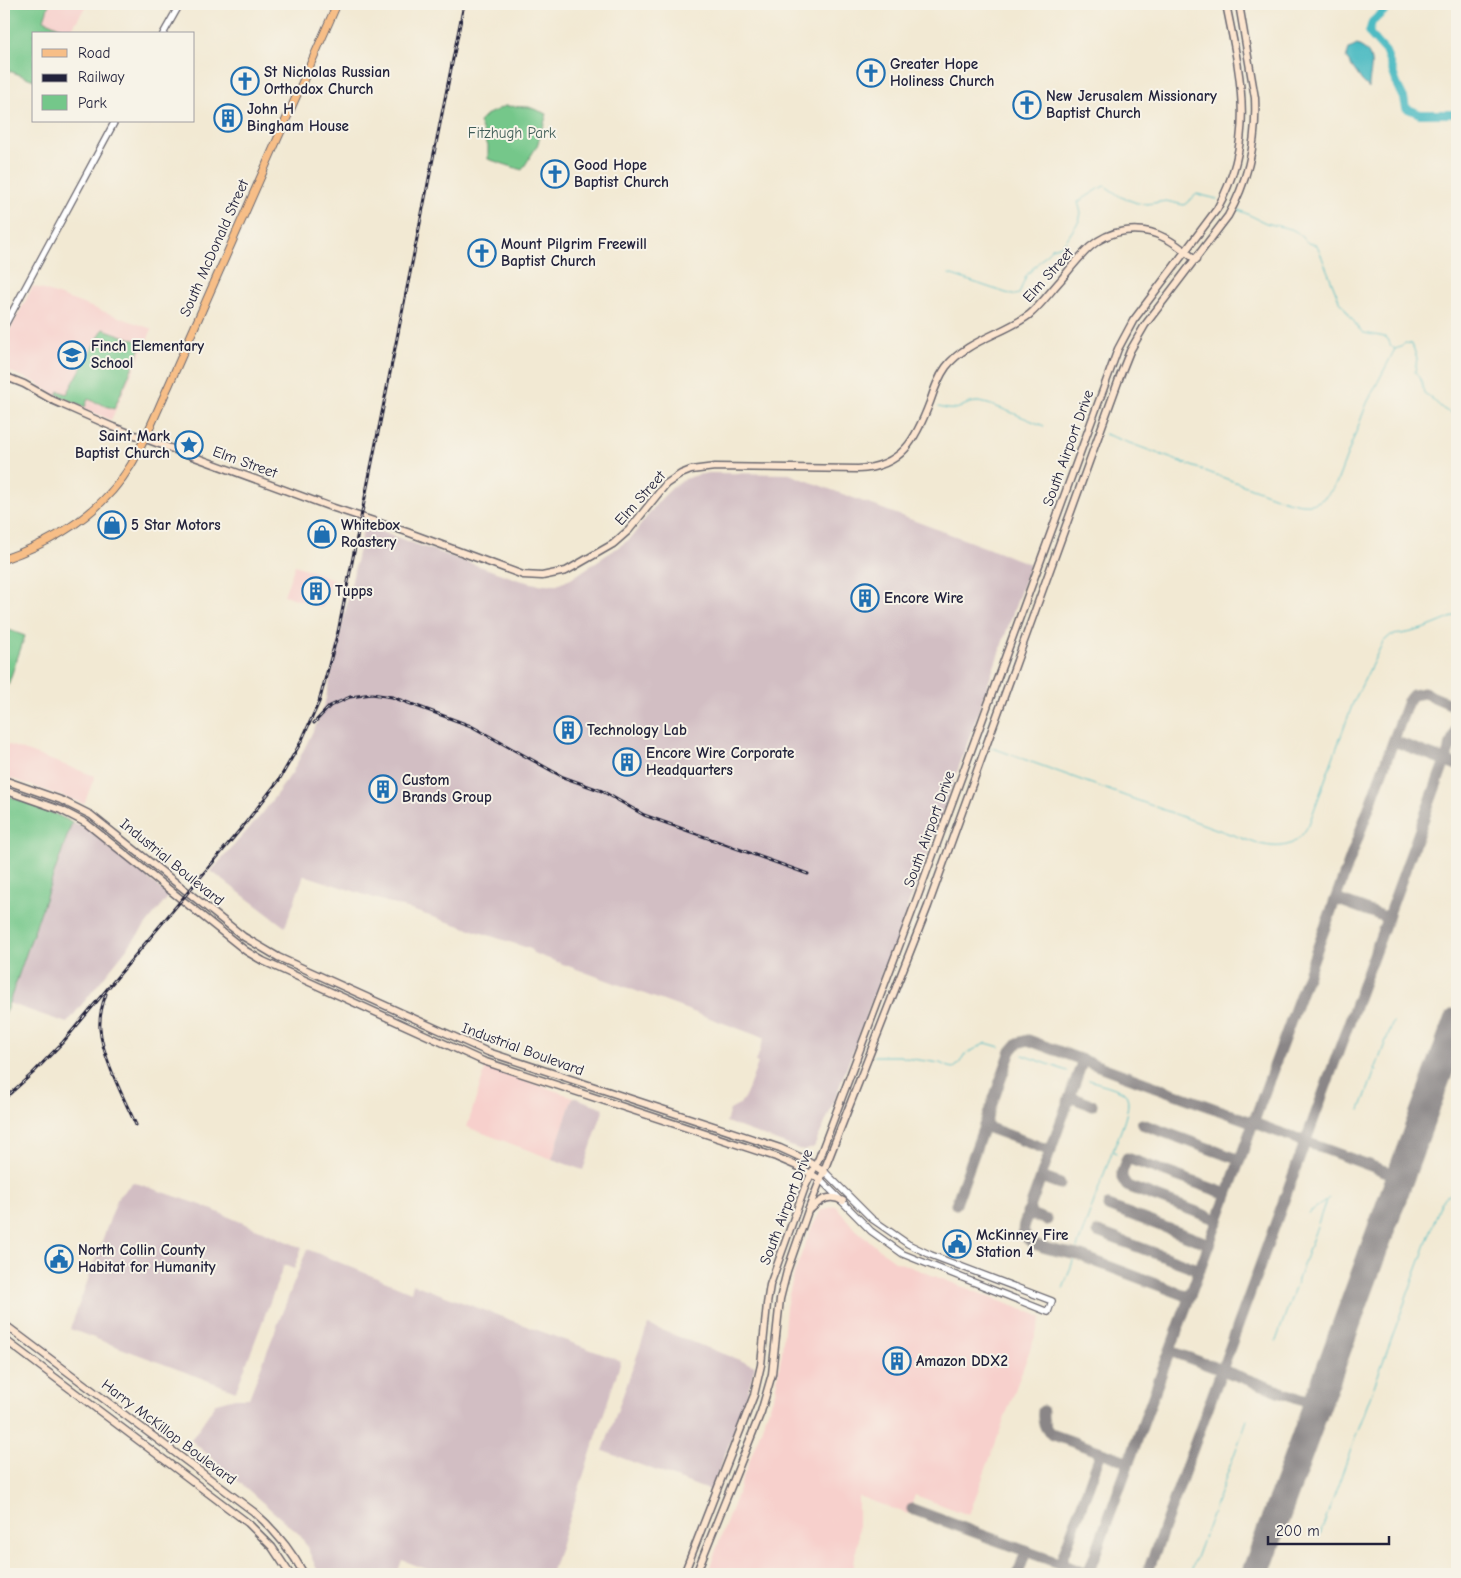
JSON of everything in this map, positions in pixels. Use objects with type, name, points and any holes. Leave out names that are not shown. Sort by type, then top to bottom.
[{"type":"main road","name":"South McDonald Street","points":[[4,559],[46,543],[87,516],[108,495],[130,466],[145,439],[337,4]]},
{"type":"main road","name":"South Airport Drive","points":[[684,1574],[754,1395],[759,1375],[768,1298],[777,1263],[916,901],[1118,349],[1133,321],[1209,221],[1224,197],[1239,155],[1243,114],[1242,100],[1226,4]]},
{"type":"main road","name":"South Airport Drive","points":[[696,1574],[768,1391],[772,1374],[780,1299],[808,1212],[928,906],[1130,351],[1145,325],[1220,228],[1236,202],[1248,172],[1255,121],[1255,98],[1239,4]]},
{"type":"main road","name":"Elm Street","points":[[4,376],[28,386],[61,404],[145,439],[524,575],[546,576],[570,569],[617,541],[632,527],[666,484],[680,474],[691,470],[715,467],[858,469],[875,467],[890,461],[906,450],[914,439],[938,380],[951,362],[963,352],[1030,314],[1094,244],[1115,233],[1132,230],[1145,231],[1165,238],[1196,260]]},
{"type":"main road","name":"Industrial Boulevard","points":[[4,780],[56,798],[83,810],[101,821],[249,940],[278,957],[470,1045],[792,1153],[825,1172]]},
{"type":"main road","name":"Industrial Boulevard","points":[[4,790],[61,810],[80,819],[99,832],[246,951],[262,961],[474,1057],[780,1158],[821,1180]]},
{"type":"main road","points":[[140,853],[135,862],[144,865],[160,876],[167,875]]},
{"type":"main road","points":[[916,901],[928,906]]},
{"type":"main road","points":[[601,1100],[604,1090]]},
{"type":"main road","points":[[712,1137],[715,1127]]},
{"type":"main road","points":[[808,1212],[820,1201],[828,1197],[843,1201]]},
{"type":"main road","points":[[777,1263],[789,1267]]},
{"type":"main road","name":"Harry McKillop Boulevard","points":[[4,1324],[254,1512],[270,1526],[289,1549],[304,1574]]},
{"type":"main road","name":"Harry McKillop Boulevard","points":[[4,1339],[248,1523],[265,1539],[279,1556],[290,1574]]},
{"type":"main road","points":[[175,1467],[182,1458]]},
{"type":"main road","points":[[727,1464],[738,1470]]},
{"type":"main road","points":[[279,1556],[289,1549]]},
{"type":"street","points":[[164,32],[180,4]]},
{"type":"street","points":[[4,327],[115,122]]},
{"type":"street","name":"Industrial Boulevard","points":[[821,1180],[871,1231],[903,1254],[1048,1312],[1052,1301],[939,1258],[908,1244],[872,1218],[825,1172]]},
{"type":"shaded area","points":[[49,4],[87,4],[70,32],[43,20]]},
{"type":"shaded area","name":"Finch Elementary School","points":[[33,286],[152,329],[111,420],[58,398],[35,382],[4,369],[4,341]]},
{"type":"shaded area","name":"Encore Wire","points":[[709,473],[789,474],[1030,564],[892,951],[882,971],[829,1114],[814,1147],[804,1151],[726,1122],[730,1110],[739,1105],[746,1095],[758,1063],[756,1062],[764,1038],[533,953],[531,949],[304,875],[285,927],[211,871],[262,814],[292,773],[316,725],[325,702],[364,526],[519,580],[540,585],[559,584],[571,579],[630,539],[658,502],[674,486],[685,479]]},
{"type":"shaded area","name":"Tupps","points":[[295,565],[333,579],[322,608],[284,595]]},
{"type":"shaded area","points":[[4,743],[95,776],[84,804],[4,776]]},
{"type":"shaded area","points":[[72,822],[90,829],[169,896],[67,1023],[8,1003]]},
{"type":"shaded area","points":[[486,1067],[573,1097],[552,1159],[467,1127]]},
{"type":"shaded area","points":[[573,1097],[604,1108],[583,1170],[552,1159]]},
{"type":"shaded area","points":[[133,1182],[201,1205],[302,1248],[294,1269],[284,1265],[236,1391],[70,1329],[118,1197]]},
{"type":"shaded area","points":[[836,1206],[853,1227],[895,1261],[1042,1317],[969,1515],[915,1495],[908,1514],[858,1496],[858,1541],[852,1574],[723,1574],[709,1569],[775,1392],[782,1352],[786,1307],[794,1274],[810,1231],[821,1210]]},
{"type":"shaded area","points":[[307,1249],[411,1292],[413,1284],[621,1361],[551,1574],[440,1574],[402,1560],[397,1574],[319,1574],[300,1535],[191,1440],[216,1403],[235,1398],[249,1398]]},
{"type":"shaded area","points":[[648,1325],[755,1366],[744,1405],[711,1491],[603,1451]]},
{"type":"green space","points":[[4,4],[49,4],[44,20],[70,32],[32,32],[32,79],[4,69]]},
{"type":"green space","name":"Fitzhugh Park","points":[[505,106],[529,107],[547,114],[537,146],[522,170],[488,159],[488,146],[479,122],[486,115]]},
{"type":"green space","points":[[103,329],[143,343],[114,409],[88,399],[85,407],[57,395],[59,391],[67,394]]},
{"type":"green space","points":[[4,628],[25,636],[8,685],[4,684]]},
{"type":"green space","points":[[4,794],[72,822],[4,1017]]},
{"type":"water","points":[[1357,45],[1364,49],[1371,59],[1369,88],[1346,58],[1349,49]]},
{"type":"waterway","points":[[1392,4],[1372,22],[1369,33],[1386,52],[1406,108],[1420,114],[1457,114]]},
{"type":"waterway","points":[[949,274],[1006,293],[1019,294],[1026,276],[1052,248],[1062,245],[1079,221],[1081,213],[1078,202],[1105,186],[1121,197],[1137,203],[1147,204],[1166,201],[1184,205],[1197,194],[1217,199]]},
{"type":"waterway","points":[[1237,209],[1266,223],[1291,229],[1308,243],[1317,245],[1339,300],[1359,329],[1364,333],[1385,337],[1395,349],[1405,343],[1412,344],[1417,358],[1415,372],[1422,382],[1424,393],[1446,411],[1457,414]]},
{"type":"waterway","points":[[1105,434],[1293,503],[1315,503],[1326,496],[1337,482],[1367,403],[1395,349]]},
{"type":"waterway","points":[[939,407],[956,409],[977,402],[999,408],[1044,426]]},
{"type":"waterway","points":[[990,747],[1255,843],[1272,846],[1286,845],[1293,843],[1299,838],[1309,824],[1353,703],[1383,642],[1391,635],[1417,631],[1457,615]]},
{"type":"waterway","points":[[1377,1071],[1375,1070],[1393,1022]]},
{"type":"waterway","points":[[874,1056],[901,1056],[940,1063],[954,1068],[959,1064],[964,1055],[986,1043],[1000,1047]]},
{"type":"waterway","points":[[1023,1055],[1067,1071]]},
{"type":"waterway","points":[[1360,1110],[1375,1071]]},
{"type":"waterway","points":[[1089,1080],[1119,1090],[1127,1096],[1127,1111],[1113,1151],[1116,1153]]},
{"type":"waterway","points":[[1077,1248],[1112,1152]]},
{"type":"waterway","points":[[1319,1537],[1441,1203],[1446,1196],[1457,1191]]},
{"type":"waterway","points":[[1308,1213],[1330,1198]]},
{"type":"waterway","points":[[1276,1341],[1326,1201]]},
{"type":"waterway","points":[[1063,1289],[1073,1261]]},
{"type":"waterway","points":[[1190,1574],[1247,1420]]},
{"type":"waterway","points":[[713,1572],[719,1574]]},
{"type":"taxiway","points":[[1088,1574],[1408,701],[1413,695],[1424,693],[1457,707]]},
{"type":"taxiway","points":[[1147,1574],[1457,728]]},
{"type":"taxiway","points":[[1394,741],[1457,765]]},
{"type":"taxiway","points":[[1336,899],[1388,918]]},
{"type":"taxiway","points":[[956,1204],[1011,1051],[1018,1043],[1028,1040],[1401,1177]]},
{"type":"taxiway","points":[[1083,1060],[1024,1224],[1024,1232],[1028,1239],[1044,1248],[1081,1256],[1190,1297]]},
{"type":"taxiway","points":[[1070,1097],[1092,1105]]},
{"type":"taxiway","points":[[1142,1124],[1240,1160]]},
{"type":"taxiway","points":[[984,1126],[1051,1151]]},
{"type":"taxiway","points":[[1218,1220],[1127,1186],[1122,1178],[1122,1172],[1127,1158],[1227,1194]]},
{"type":"taxiway","points":[[1041,1177],[1060,1184]]},
{"type":"taxiway","points":[[1108,1206],[1209,1244]]},
{"type":"taxiway","points":[[1027,1213],[1047,1220]]},
{"type":"taxiway","points":[[1098,1232],[1200,1270]]},
{"type":"taxiway","points":[[1170,1351],[1317,1405]]},
{"type":"taxiway","points":[[1043,1411],[1044,1424],[1051,1434],[1129,1462]]},
{"type":"taxiway","points":[[1067,1567],[1062,1559],[1101,1452]]},
{"type":"taxiway","points":[[912,1509],[1088,1574]]},
{"type":"taxiway","points":[[1018,1574],[1026,1551]]},
{"type":"runway","points":[[1255,1574],[1457,1022]]},
{"type":"railway","points":[[4,1099],[63,1042],[244,825],[279,780],[301,742],[319,702],[338,632],[464,4]]},
{"type":"railway","points":[[314,723],[330,706],[350,697],[372,694],[392,697],[471,726],[563,777],[602,791],[644,815],[808,874]]},
{"type":"railway","points":[[106,994],[100,1020],[102,1040],[114,1077],[136,1125]]},
{"type":"place","name":"Greater Hope Holiness Church","points":[[871,73]]},
{"type":"place","name":"St Nicholas Russian Orthodox Church","points":[[245,81]]},
{"type":"place","name":"New Jerusalem Missionary Baptist Church","points":[[1027,105]]},
{"type":"place","name":"John H Bingham House","points":[[228,118]]},
{"type":"place","name":"Good Hope Baptist Church","points":[[555,174]]},
{"type":"place","name":"Mount Pilgrim Freewill Baptist Church","points":[[482,253]]},
{"type":"place","name":"Finch Elementary School","points":[[72,355]]},
{"type":"place","name":"Saint Mark Baptist Church","points":[[189,445]]},
{"type":"place","name":"5 Star Motors","points":[[112,525]]},
{"type":"place","name":"Whitebox Roastery","points":[[322,534]]},
{"type":"place","name":"Tupps","points":[[316,591]]},
{"type":"place","name":"Encore Wire","points":[[865,598]]},
{"type":"place","name":"Technology Lab","points":[[568,730]]},
{"type":"place","name":"Encore Wire Corporate Headquarters","points":[[627,762]]},
{"type":"place","name":"Custom Brands Group","points":[[383,789]]},
{"type":"place","name":"McKinney Fire Station 4","points":[[957,1244]]},
{"type":"place","name":"North Collin County Habitat for Humanity","points":[[59,1259]]},
{"type":"place","name":"Amazon DDX2","points":[[897,1361]]}]
